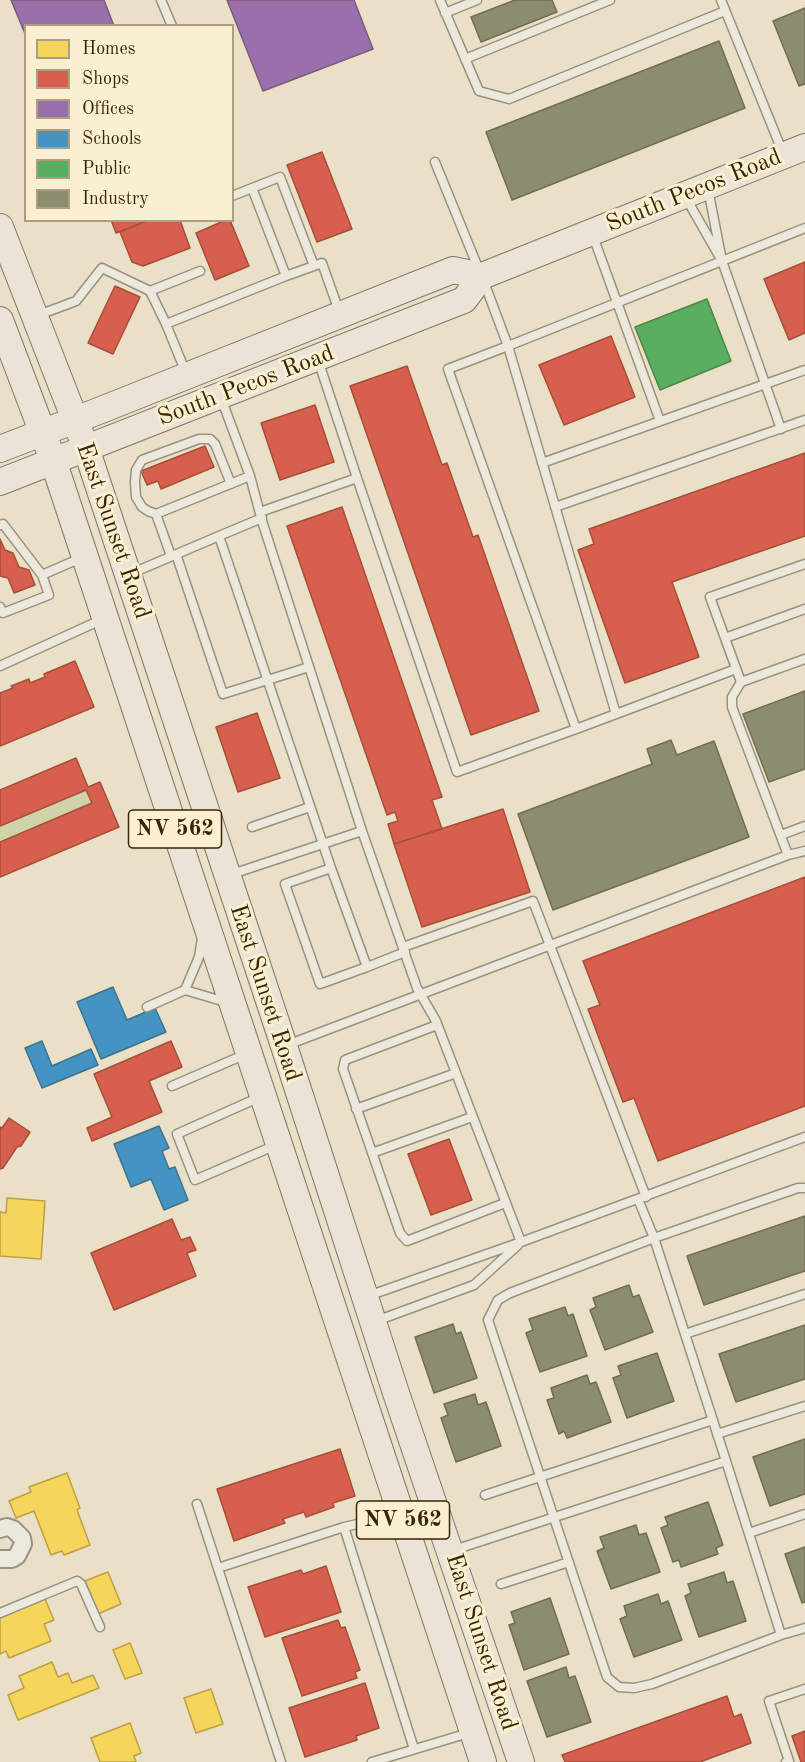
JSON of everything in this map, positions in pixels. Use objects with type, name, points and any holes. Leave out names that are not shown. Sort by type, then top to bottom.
[{"type":"main road","name":"South Pecos Road","points":[[0,482],[464,300],[482,276],[799,151]]},
{"type":"main road","name":"East Sunset Road","points":[[0,227],[86,448],[284,1046],[372,1322],[521,1762]]},
{"type":"main road","name":"South Pecos Road","points":[[0,449],[453,270],[482,276]]},
{"type":"main road","name":"East Sunset Road","points":[[0,320],[53,460],[483,1762]]},
{"type":"main road","points":[[149,752],[160,757],[170,771],[198,846],[219,875],[227,876]]},
{"type":"main road","points":[[200,905],[210,901],[216,902],[225,917],[251,979],[259,991],[266,993]]},
{"type":"main road","points":[[333,1308],[364,1297]]},
{"type":"main road","points":[[342,1334],[372,1322]]},
{"type":"street","points":[[0,1529],[7,1527],[13,1529],[22,1538],[23,1544],[17,1556],[6,1560],[0,1558]]},
{"type":"lane","points":[[161,0],[171,24]]},
{"type":"lane","points":[[440,0],[479,91],[509,99],[725,11]]},
{"type":"lane","points":[[445,13],[477,0]]},
{"type":"lane","points":[[465,58],[610,0]]},
{"type":"lane","points":[[721,0],[799,151]]},
{"type":"lane","points":[[435,162],[508,346],[616,714]]},
{"type":"lane","points":[[234,195],[280,177],[314,266]]},
{"type":"lane","points":[[252,188],[286,276]]},
{"type":"lane","points":[[696,191],[722,261]]},
{"type":"lane","points":[[696,191],[781,429]]},
{"type":"lane","points":[[576,729],[448,369],[805,228]]},
{"type":"lane","points":[[591,232],[660,421]]},
{"type":"lane","points":[[166,324],[322,263],[340,315]]},
{"type":"lane","points":[[35,317],[76,301],[102,268],[150,291],[187,376]]},
{"type":"lane","points":[[150,291],[200,271]]},
{"type":"lane","points":[[317,358],[457,772],[736,669]]},
{"type":"lane","points":[[542,463],[805,370]]},
{"type":"lane","points":[[221,396],[250,477],[362,831],[404,950],[421,994],[437,1025],[521,1242]]},
{"type":"lane","points":[[555,507],[805,420]]},
{"type":"lane","points":[[231,484],[215,444],[210,440],[199,439],[142,460],[136,470],[136,497],[142,507],[156,514],[250,477]]},
{"type":"lane","points":[[128,575],[219,536],[261,515],[357,478]]},
{"type":"lane","points":[[156,514],[174,555],[223,694],[309,666]]},
{"type":"lane","points":[[0,525],[3,524],[42,575],[49,595],[3,613],[0,607]]},
{"type":"lane","points":[[219,536],[322,844],[367,967]]},
{"type":"lane","points":[[42,575],[85,557]]},
{"type":"lane","points":[[741,682],[710,597],[805,564]]},
{"type":"lane","points":[[725,638],[805,609]]},
{"type":"lane","points":[[0,666],[105,618]]},
{"type":"lane","points":[[788,855],[732,707],[732,697],[741,682],[805,659]]},
{"type":"lane","points":[[252,827],[310,807]]},
{"type":"lane","points":[[781,835],[805,826]]},
{"type":"lane","points":[[227,876],[362,831]]},
{"type":"lane","points":[[284,1046],[788,855],[805,851]]},
{"type":"lane","points":[[331,868],[285,884],[320,984],[533,901],[551,944],[642,1198],[781,1635]]},
{"type":"lane","points":[[185,990],[199,957],[203,933],[200,905]]},
{"type":"lane","points":[[147,1007],[185,990],[232,1004]]},
{"type":"lane","points":[[437,1025],[345,1059],[343,1069],[400,1233],[407,1241],[505,1203]]},
{"type":"lane","points":[[172,1086],[249,1053]]},
{"type":"lane","points":[[356,1109],[456,1073]]},
{"type":"lane","points":[[263,1096],[177,1134],[195,1180],[279,1144]]},
{"type":"lane","points":[[372,1153],[472,1117]]},
{"type":"lane","points":[[364,1297],[521,1242],[805,1137]]},
{"type":"lane","points":[[805,1188],[798,1188],[654,1238],[510,1293],[498,1300],[488,1320],[607,1677],[619,1687],[634,1689],[805,1628]]},
{"type":"lane","points":[[372,1322],[474,1285],[521,1242]]},
{"type":"lane","points":[[685,1334],[805,1294]]},
{"type":"lane","points":[[717,1434],[805,1406]]},
{"type":"lane","points":[[485,1495],[713,1420]]},
{"type":"lane","points":[[450,1551],[726,1461]]},
{"type":"lane","points":[[197,1504],[281,1762]]},
{"type":"lane","points":[[218,1568],[344,1527],[401,1514]]},
{"type":"lane","points":[[749,1533],[805,1514]]},
{"type":"lane","points":[[344,1527],[414,1749]]},
{"type":"lane","points":[[501,1584],[568,1562]]},
{"type":"lane","points":[[0,1613],[77,1581],[81,1584],[100,1627]]},
{"type":"lane","points":[[786,1762],[789,1761],[769,1701],[805,1689]]},
{"type":"lane","points":[[372,1762],[473,1732]]},
{"type":"green space","points":[[86,790],[92,803],[0,842],[0,826]]},
{"type":"building: Homes","points":[[7,1198],[45,1201],[41,1259],[0,1256],[0,1212],[6,1213]]},
{"type":"building: Homes","points":[[67,1473],[90,1545],[64,1555],[62,1551],[51,1555],[34,1511],[16,1518],[9,1501],[31,1492],[29,1487]]},
{"type":"building: Homes","points":[[108,1572],[121,1604],[98,1614],[85,1581]]},
{"type":"building: Homes","points":[[45,1599],[54,1620],[44,1624],[51,1641],[9,1658],[6,1651],[0,1654],[0,1618]]},
{"type":"building: Homes","points":[[130,1643],[142,1673],[125,1679],[113,1650]]},
{"type":"building: Homes","points":[[52,1662],[58,1677],[68,1673],[72,1683],[93,1675],[99,1688],[18,1720],[8,1695],[24,1688],[19,1676]]},
{"type":"building: Homes","points":[[211,1689],[223,1724],[196,1733],[184,1698]]},
{"type":"building: Homes","points":[[130,1723],[141,1753],[134,1756],[136,1762],[100,1762],[91,1738]]},
{"type":"building: Shops","points":[[322,152],[352,229],[317,242],[287,165]]},
{"type":"building: Shops","points":[[112,222],[144,222],[116,233]]},
{"type":"building: Shops","points":[[144,222],[181,222],[190,248],[143,266],[132,262],[120,232]]},
{"type":"building: Shops","points":[[221,222],[231,222],[249,266],[215,280],[196,233]]},
{"type":"building: Shops","points":[[805,262],[805,333],[789,340],[764,279]]},
{"type":"building: Shops","points":[[115,286],[140,297],[113,354],[88,343]]},
{"type":"building: Shops","points":[[611,336],[635,397],[564,425],[539,365]]},
{"type":"building: Shops","points":[[407,366],[442,465],[447,463],[473,537],[478,535],[539,711],[471,735],[350,386]]},
{"type":"building: Shops","points":[[315,405],[334,462],[280,480],[261,423]]},
{"type":"building: Shops","points":[[205,446],[214,467],[161,489],[158,481],[147,485],[141,471]]},
{"type":"building: Shops","points":[[805,453],[805,536],[672,582],[699,657],[625,683],[578,550],[594,544],[589,529]]},
{"type":"building: Shops","points":[[342,507],[442,797],[432,800],[442,829],[394,844],[388,824],[398,821],[395,812],[387,815],[287,526]]},
{"type":"building: Shops","points":[[0,539],[5,550],[13,553],[19,567],[29,570],[35,585],[14,593],[8,578],[0,576]]},
{"type":"building: Shops","points":[[75,661],[94,707],[0,746],[0,693],[29,679],[30,683],[45,677],[44,674]]},
{"type":"building: Shops","points":[[257,713],[280,778],[238,792],[216,727]]},
{"type":"building: Shops","points":[[76,758],[88,787],[100,782],[119,827],[0,877],[0,842],[92,803],[86,790],[0,826],[0,790]]},
{"type":"building: Shops","points":[[503,809],[530,892],[422,927],[394,844]]},
{"type":"building: Shops","points":[[805,877],[805,1106],[658,1161],[634,1098],[623,1102],[588,1009],[600,1005],[583,961]]},
{"type":"building: Shops","points":[[171,1041],[182,1067],[149,1081],[162,1112],[92,1141],[87,1128],[112,1117],[94,1074]]},
{"type":"building: Shops","points":[[9,1118],[30,1132],[21,1146],[17,1147],[0,1169],[0,1127],[2,1128]]},
{"type":"building: Shops","points":[[449,1139],[472,1200],[431,1215],[408,1154]]},
{"type":"building: Shops","points":[[172,1219],[181,1240],[190,1237],[196,1250],[187,1253],[196,1276],[114,1310],[91,1253]]},
{"type":"building: Shops","points":[[340,1449],[355,1496],[333,1503],[334,1507],[306,1517],[304,1512],[283,1519],[285,1523],[234,1541],[217,1489]]},
{"type":"building: Shops","points":[[326,1566],[341,1612],[265,1637],[248,1587],[301,1570],[303,1574]]},
{"type":"building: Shops","points":[[338,1620],[341,1628],[345,1627],[360,1670],[355,1672],[357,1678],[302,1696],[282,1638]]},
{"type":"building: Shops","points":[[365,1683],[379,1728],[356,1736],[357,1740],[305,1757],[289,1708]]},
{"type":"building: Shops","points":[[727,1696],[734,1717],[741,1714],[751,1743],[700,1762],[565,1762],[562,1755]]},
{"type":"building: Shops","points":[[805,1731],[805,1762],[801,1762],[792,1736]]},
{"type":"building: Offices","points":[[11,0],[104,0],[113,24],[24,24],[24,31]]},
{"type":"building: Offices","points":[[227,0],[354,0],[373,49],[263,91]]},
{"type":"building: Schools","points":[[113,987],[127,1020],[155,1008],[166,1032],[101,1059],[77,1002]]},
{"type":"building: Schools","points":[[42,1041],[52,1066],[91,1049],[98,1065],[42,1088],[25,1048]]},
{"type":"building: Schools","points":[[159,1126],[169,1148],[162,1151],[169,1169],[175,1167],[188,1200],[164,1210],[151,1179],[131,1187],[114,1144]]},
{"type":"building: Public","points":[[707,299],[731,361],[660,390],[635,327]]},
{"type":"building: Industry","points":[[515,0],[552,0],[557,12],[481,42],[471,17]]},
{"type":"building: Industry","points":[[805,8],[805,84],[799,86],[773,21]]},
{"type":"building: Industry","points":[[719,41],[745,108],[512,200],[486,132]]},
{"type":"building: Industry","points":[[805,691],[805,769],[769,782],[743,714]]},
{"type":"building: Industry","points":[[671,740],[677,755],[714,741],[749,837],[553,910],[518,814],[652,764],[647,749]]},
{"type":"building: Industry","points":[[805,1216],[805,1271],[704,1305],[687,1256]]},
{"type":"building: Industry","points":[[629,1285],[633,1297],[639,1295],[653,1332],[605,1350],[590,1310],[596,1307],[593,1298]]},
{"type":"building: Industry","points":[[565,1307],[568,1316],[573,1314],[587,1356],[540,1372],[526,1333],[533,1330],[529,1319]]},
{"type":"building: Industry","points":[[453,1324],[456,1334],[461,1332],[477,1378],[434,1393],[415,1337]]},
{"type":"building: Industry","points":[[805,1325],[805,1379],[736,1402],[719,1354]]},
{"type":"building: Industry","points":[[657,1353],[674,1401],[627,1418],[613,1378],[621,1375],[618,1366]]},
{"type":"building: Industry","points":[[587,1375],[590,1384],[596,1382],[611,1422],[567,1438],[564,1431],[559,1434],[547,1400],[554,1398],[551,1388]]},
{"type":"building: Industry","points":[[475,1394],[478,1405],[486,1402],[501,1446],[456,1462],[441,1418],[448,1415],[444,1404]]},
{"type":"building: Industry","points":[[805,1439],[805,1494],[770,1506],[753,1457]]},
{"type":"building: Industry","points":[[708,1502],[723,1545],[716,1548],[718,1554],[681,1567],[679,1560],[673,1562],[661,1528],[668,1525],[665,1517]]},
{"type":"building: Industry","points":[[636,1525],[639,1535],[646,1533],[660,1572],[611,1589],[597,1551],[604,1548],[600,1537]]},
{"type":"building: Industry","points":[[805,1547],[805,1602],[802,1603],[785,1554]]},
{"type":"building: Industry","points":[[724,1572],[727,1583],[733,1581],[746,1621],[699,1637],[685,1596],[691,1593],[688,1584]]},
{"type":"building: Industry","points":[[658,1594],[661,1604],[668,1601],[682,1640],[634,1657],[620,1619],[627,1616],[624,1606]]},
{"type":"building: Industry","points":[[550,1598],[569,1654],[524,1670],[509,1625],[515,1623],[511,1612]]},
{"type":"building: Industry","points":[[566,1667],[569,1678],[575,1676],[591,1722],[547,1737],[527,1681]]}]
